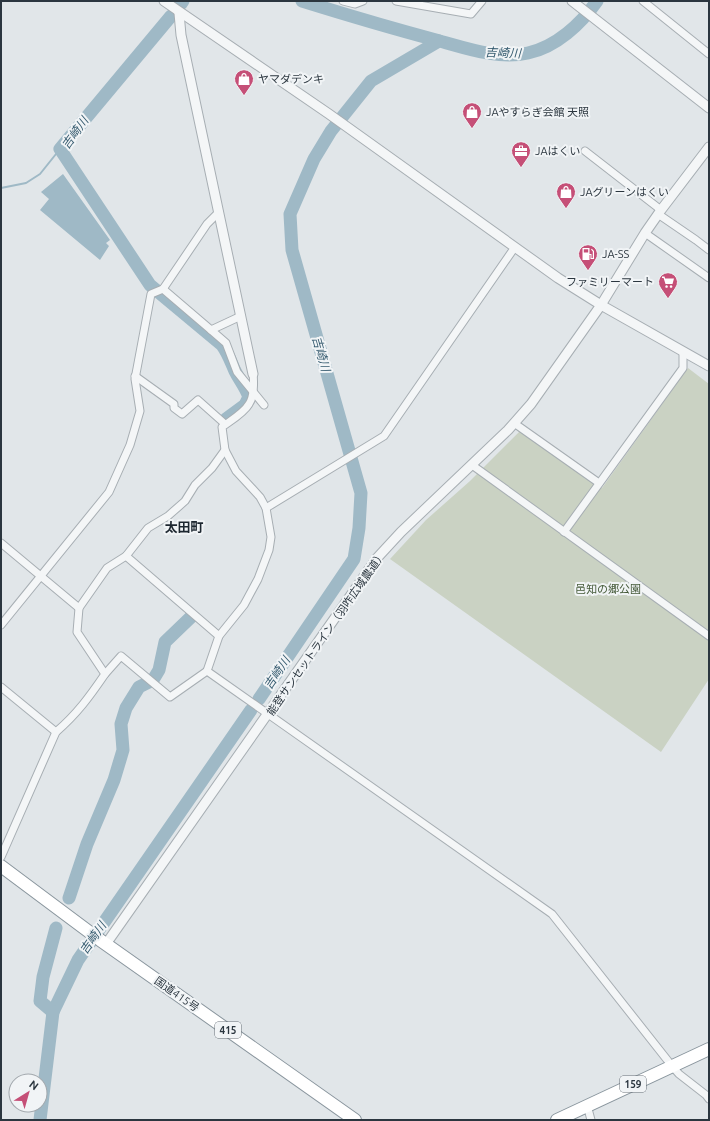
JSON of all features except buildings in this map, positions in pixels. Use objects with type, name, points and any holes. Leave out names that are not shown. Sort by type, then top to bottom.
[{"type":"highway","name":"国道415号","points":[[1,866],[103,942],[355,1120]]},
{"type":"highway","name":"159","points":[[557,1120],[709,1049]]},
{"type":"street","points":[[343,1],[355,4],[363,1]]},
{"type":"street","points":[[396,1],[470,14],[482,1]]},
{"type":"street","points":[[643,1],[709,54]]},
{"type":"street","points":[[573,2],[709,108]]},
{"type":"street","points":[[168,3],[346,126],[558,278],[683,353],[709,366]]},
{"type":"street","points":[[1,857],[56,732],[83,706],[105,674],[121,656],[170,697],[207,671],[219,636],[244,605],[258,579],[269,550],[271,537],[266,508],[260,497],[236,471],[225,450],[222,427],[250,404],[252,391],[254,389],[253,374],[181,35],[179,12]]},
{"type":"street","name":"能登サンセットライン（羽咋広域農道）","points":[[103,942],[269,714],[377,558],[401,532],[514,423],[531,404],[601,305],[645,233],[709,146]]},
{"type":"street","points":[[585,150],[709,250]]},
{"type":"street","points":[[1,625],[109,492],[130,445],[140,411],[135,376],[151,294],[159,291],[207,224],[219,212]]},
{"type":"street","points":[[645,233],[709,278]]},
{"type":"street","points":[[266,508],[384,436],[515,247]]},
{"type":"street","points":[[159,291],[211,330],[226,344],[237,372],[264,405]]},
{"type":"street","points":[[211,330],[241,316]]},
{"type":"street","points":[[564,532],[683,368],[683,353]]},
{"type":"street","points":[[135,376],[174,404],[174,408],[182,414],[198,400],[226,424]]},
{"type":"street","points":[[514,423],[599,483]]},
{"type":"street","points":[[105,674],[77,632],[79,608],[107,568],[126,556],[148,528],[168,516],[185,501],[195,485],[212,468],[225,450]]},
{"type":"street","points":[[472,465],[709,636]]},
{"type":"street","points":[[1,543],[79,608]]},
{"type":"street","points":[[126,556],[219,636]]},
{"type":"street","points":[[207,671],[552,914],[672,1066],[679,1074],[709,1099]]},
{"type":"street","points":[[1,687],[56,732]]},
{"type":"street","points":[[587,1105],[592,1120]]},
{"type":"green space","name":"邑知の郷公園","points":[[688,368],[709,384],[709,679],[661,752],[390,559],[426,520],[470,481],[520,431],[602,488]]},
{"type":"water","points":[[63,174],[110,240],[106,243],[109,246],[100,260],[40,210],[49,199],[41,192]]},
{"type":"waterway","name":"吉崎川","points":[[302,1],[470,49],[505,55],[528,53],[548,46],[576,26],[597,1]]},
{"type":"waterway","name":"吉崎川","points":[[171,16],[60,149],[150,285],[224,348],[249,397],[245,405],[226,419]]},
{"type":"waterway","name":"吉崎川","points":[[259,699],[354,559],[359,528],[361,493],[292,250],[290,214],[314,159],[331,131],[371,81],[439,41]]},
{"type":"waterway","points":[[1,188],[26,183],[40,174],[60,149]]},
{"type":"waterway","name":"吉崎川","points":[[69,898],[87,844],[114,780],[123,750],[121,724],[126,708],[139,687],[153,680],[159,670],[165,642],[191,617]]},
{"type":"waterway","name":"吉崎川","points":[[53,1012],[78,960],[251,710]]},
{"type":"waterway","name":"吉崎川","points":[[40,1120],[53,1012],[40,1001],[43,977],[56,928]]},
{"type":"place","name":"ヤマダデンキ","points":[[244,96]]},
{"type":"place","name":"JAやすらぎ会館 天照","points":[[472,129]]},
{"type":"place","name":"JAはくい","points":[[521,168]]},
{"type":"place","name":"JAグリーンはくい","points":[[566,209]]},
{"type":"place","name":"JA-SS","points":[[588,271]]},
{"type":"place","name":"ファミリーマート","points":[[668,299]]},
{"type":"district","name":"太田町","points":[[184,527]]}]
